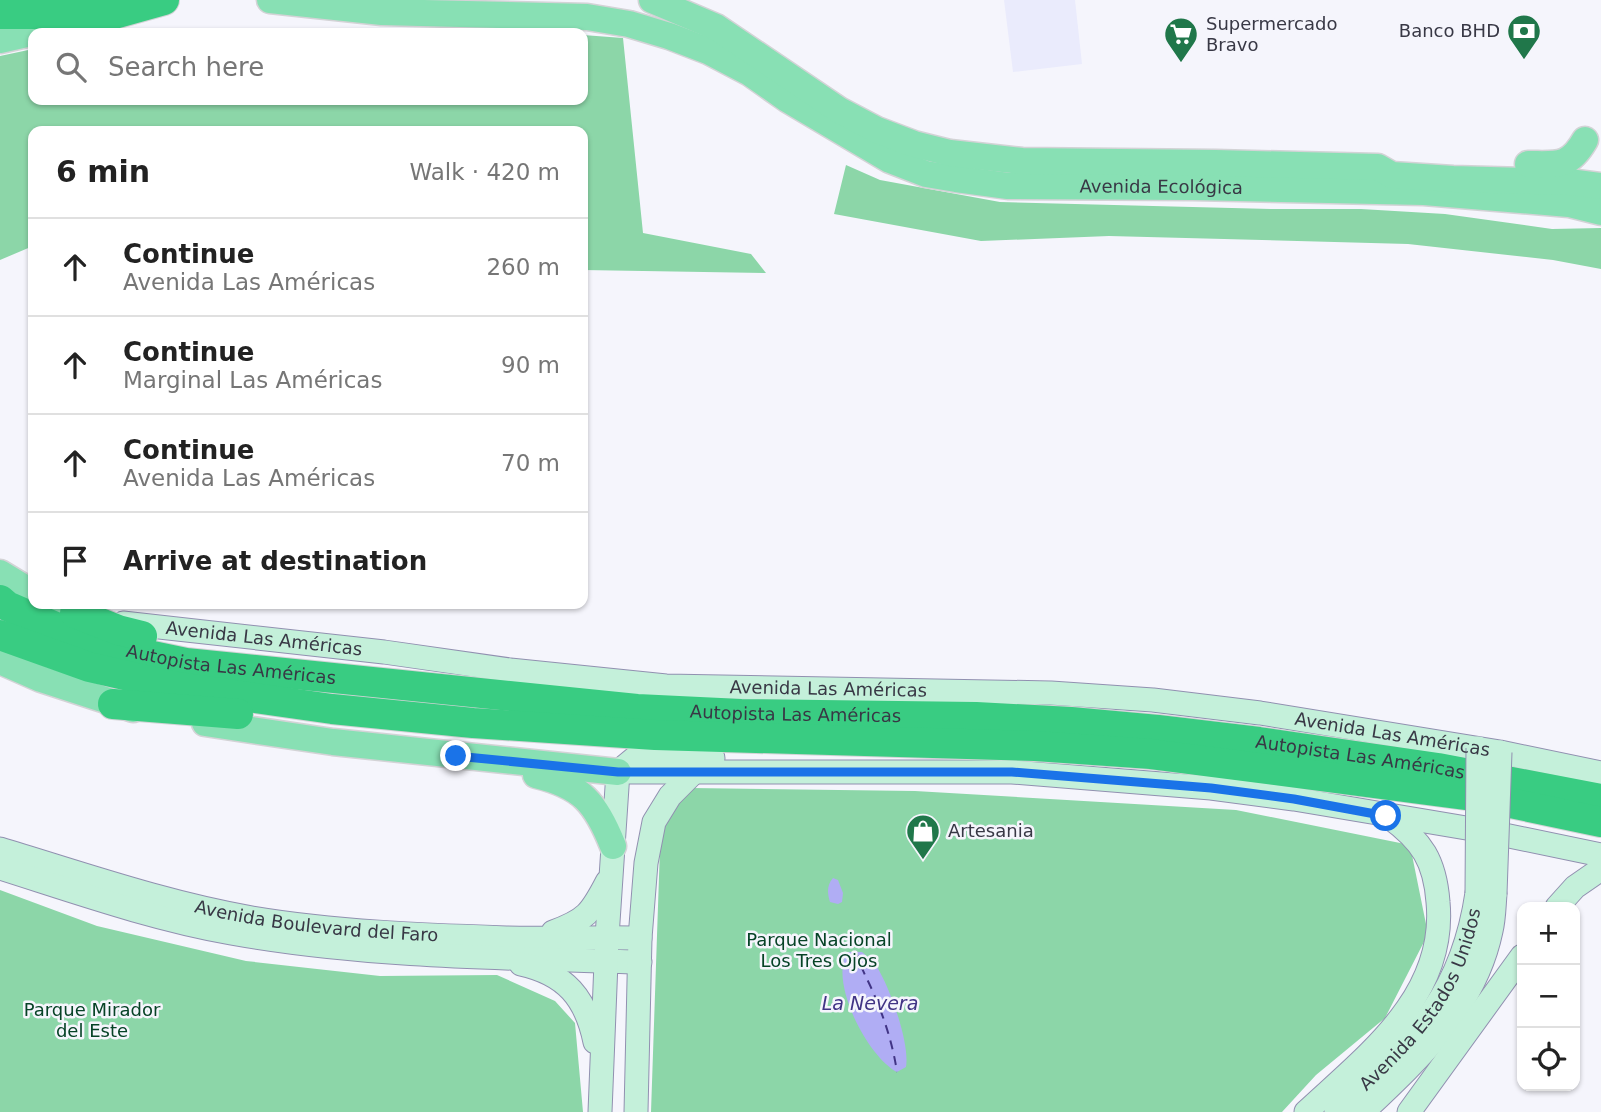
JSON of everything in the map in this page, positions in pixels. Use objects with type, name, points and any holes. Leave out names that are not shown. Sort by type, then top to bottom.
[{"type":"highway","points":[[0,14],[114,14],[164,0]]},
{"type":"highway","name":"Autopista Las Américas","points":[[0,600],[7,606],[95,644],[186,663],[637,709],[740,714],[976,717],[1158,730],[1438,768],[1601,799]]},
{"type":"highway","points":[[67,609],[117,630],[160,640],[510,684],[637,709]]},
{"type":"highway","name":"Autopista Las Américas","points":[[0,635],[89,667],[172,686],[332,709],[454,721],[655,735],[1034,746],[1151,754],[1482,797],[1601,822]]},
{"type":"highway","points":[[113,704],[429,725],[454,721]]},
{"type":"main road","points":[[157,0],[177,0]]},
{"type":"main road","points":[[269,0],[382,12],[587,17],[629,24],[754,64]]},
{"type":"main road","points":[[652,0],[716,27],[754,64]]},
{"type":"main road","points":[[53,28],[114,14]]},
{"type":"main road","points":[[0,40],[28,34]]},
{"type":"main road","name":"Avenida Ecológica","points":[[754,64],[877,130],[914,144],[950,153],[1022,161],[1378,167],[1392,175],[1569,204],[1601,212]]},
{"type":"main road","points":[[1460,188],[1501,164],[1564,163],[1575,156],[1585,140]]},
{"type":"main road","points":[[1460,188],[1575,191],[1597,187]]},
{"type":"main road","points":[[0,572],[28,590]]},
{"type":"main road","points":[[0,661],[41,679],[113,704],[173,718],[333,742],[618,772]]},
{"type":"main road","points":[[456,756],[561,781],[590,800],[603,818],[613,846]]},
{"type":"street","name":"Avenida Las Américas","points":[[69,609],[120,623],[666,686],[1051,692],[1201,706],[1489,750],[1601,773]]},
{"type":"street","name":"Avenida Estados Unidos","points":[[1336,1112],[1405,1046],[1429,1018],[1449,987],[1460,963],[1472,925],[1477,892],[1489,750]]},
{"type":"street","name":"Avenida Estados Unidos","points":[[1363,1112],[1424,1053],[1448,1024],[1467,996],[1482,962],[1492,930],[1495,894],[1489,750]]},
{"type":"street","points":[[600,1112],[607,937],[618,772],[635,758],[645,754],[767,763],[808,771]]},
{"type":"street","points":[[636,1112],[640,939],[646,863],[654,822],[670,796],[695,771]]},
{"type":"street","points":[[618,772],[1012,772],[1211,788],[1490,832],[1601,855]]},
{"type":"street","points":[[1306,1112],[1398,1023],[1423,984],[1436,949],[1439,929],[1438,900],[1428,858],[1409,832],[1386,816]]},
{"type":"street","name":"Avenida Boulevard del Faro","points":[[0,849],[204,909],[254,918],[344,929],[509,938],[640,939]]},
{"type":"street","name":"Avenida Boulevard del Faro","points":[[0,868],[138,911],[229,933],[311,945],[640,962]]},
{"type":"street","points":[[1562,902],[1575,887],[1601,869]]},
{"type":"street","points":[[509,938],[546,934],[578,923],[595,905],[612,873]]},
{"type":"street","points":[[487,956],[536,968],[566,984],[584,1005],[590,1018],[601,1069]]},
{"type":"street","points":[[1409,1112],[1517,963]]},
{"type":"shaded area","points":[[1004,0],[1075,0],[1082,64],[1013,72]]},
{"type":"green space","points":[[588,35],[623,38],[643,233],[751,254],[766,273],[588,270],[588,126],[28,126],[28,248],[0,260],[0,56],[28,50],[28,105],[588,105]]},
{"type":"green space","points":[[846,165],[880,180],[1000,202],[1361,209],[1445,214],[1552,229],[1601,228],[1601,269],[1553,260],[1408,244],[1109,236],[981,241],[834,214]]},
{"type":"green space","name":"Parque Nacional Los Tres Ojos","points":[[691,788],[915,791],[1236,810],[1410,845],[1428,934],[1385,1018],[1316,1075],[1282,1112],[651,1112],[661,818]]},
{"type":"green space","name":"Parque Mirador del Este","points":[[0,890],[97,926],[246,961],[380,976],[497,975],[555,1001],[575,1023],[583,1112],[0,1112]]},
{"type":"water","points":[[833,878],[838,880],[843,893],[842,902],[838,904],[830,902],[828,895]]},
{"type":"water","name":"La Nevera","points":[[847,952],[862,952],[877,967],[888,988],[905,1044],[906,1067],[897,1072],[874,1051],[854,1018],[843,982],[843,965]]},
{"type":"ferry route","points":[[856,951],[884,1021],[897,1072]]},
{"type":"place","name":"Banco BHD","points":[[1524,61]]},
{"type":"place","name":"Supermercado Bravo","points":[[1181,64]]},
{"type":"place","name":"Artesania","points":[[923,861]]},
{"type":"route","points":[[456,756],[618,772],[1012,772],[1211,788],[1294,799],[1386,816]]}]
